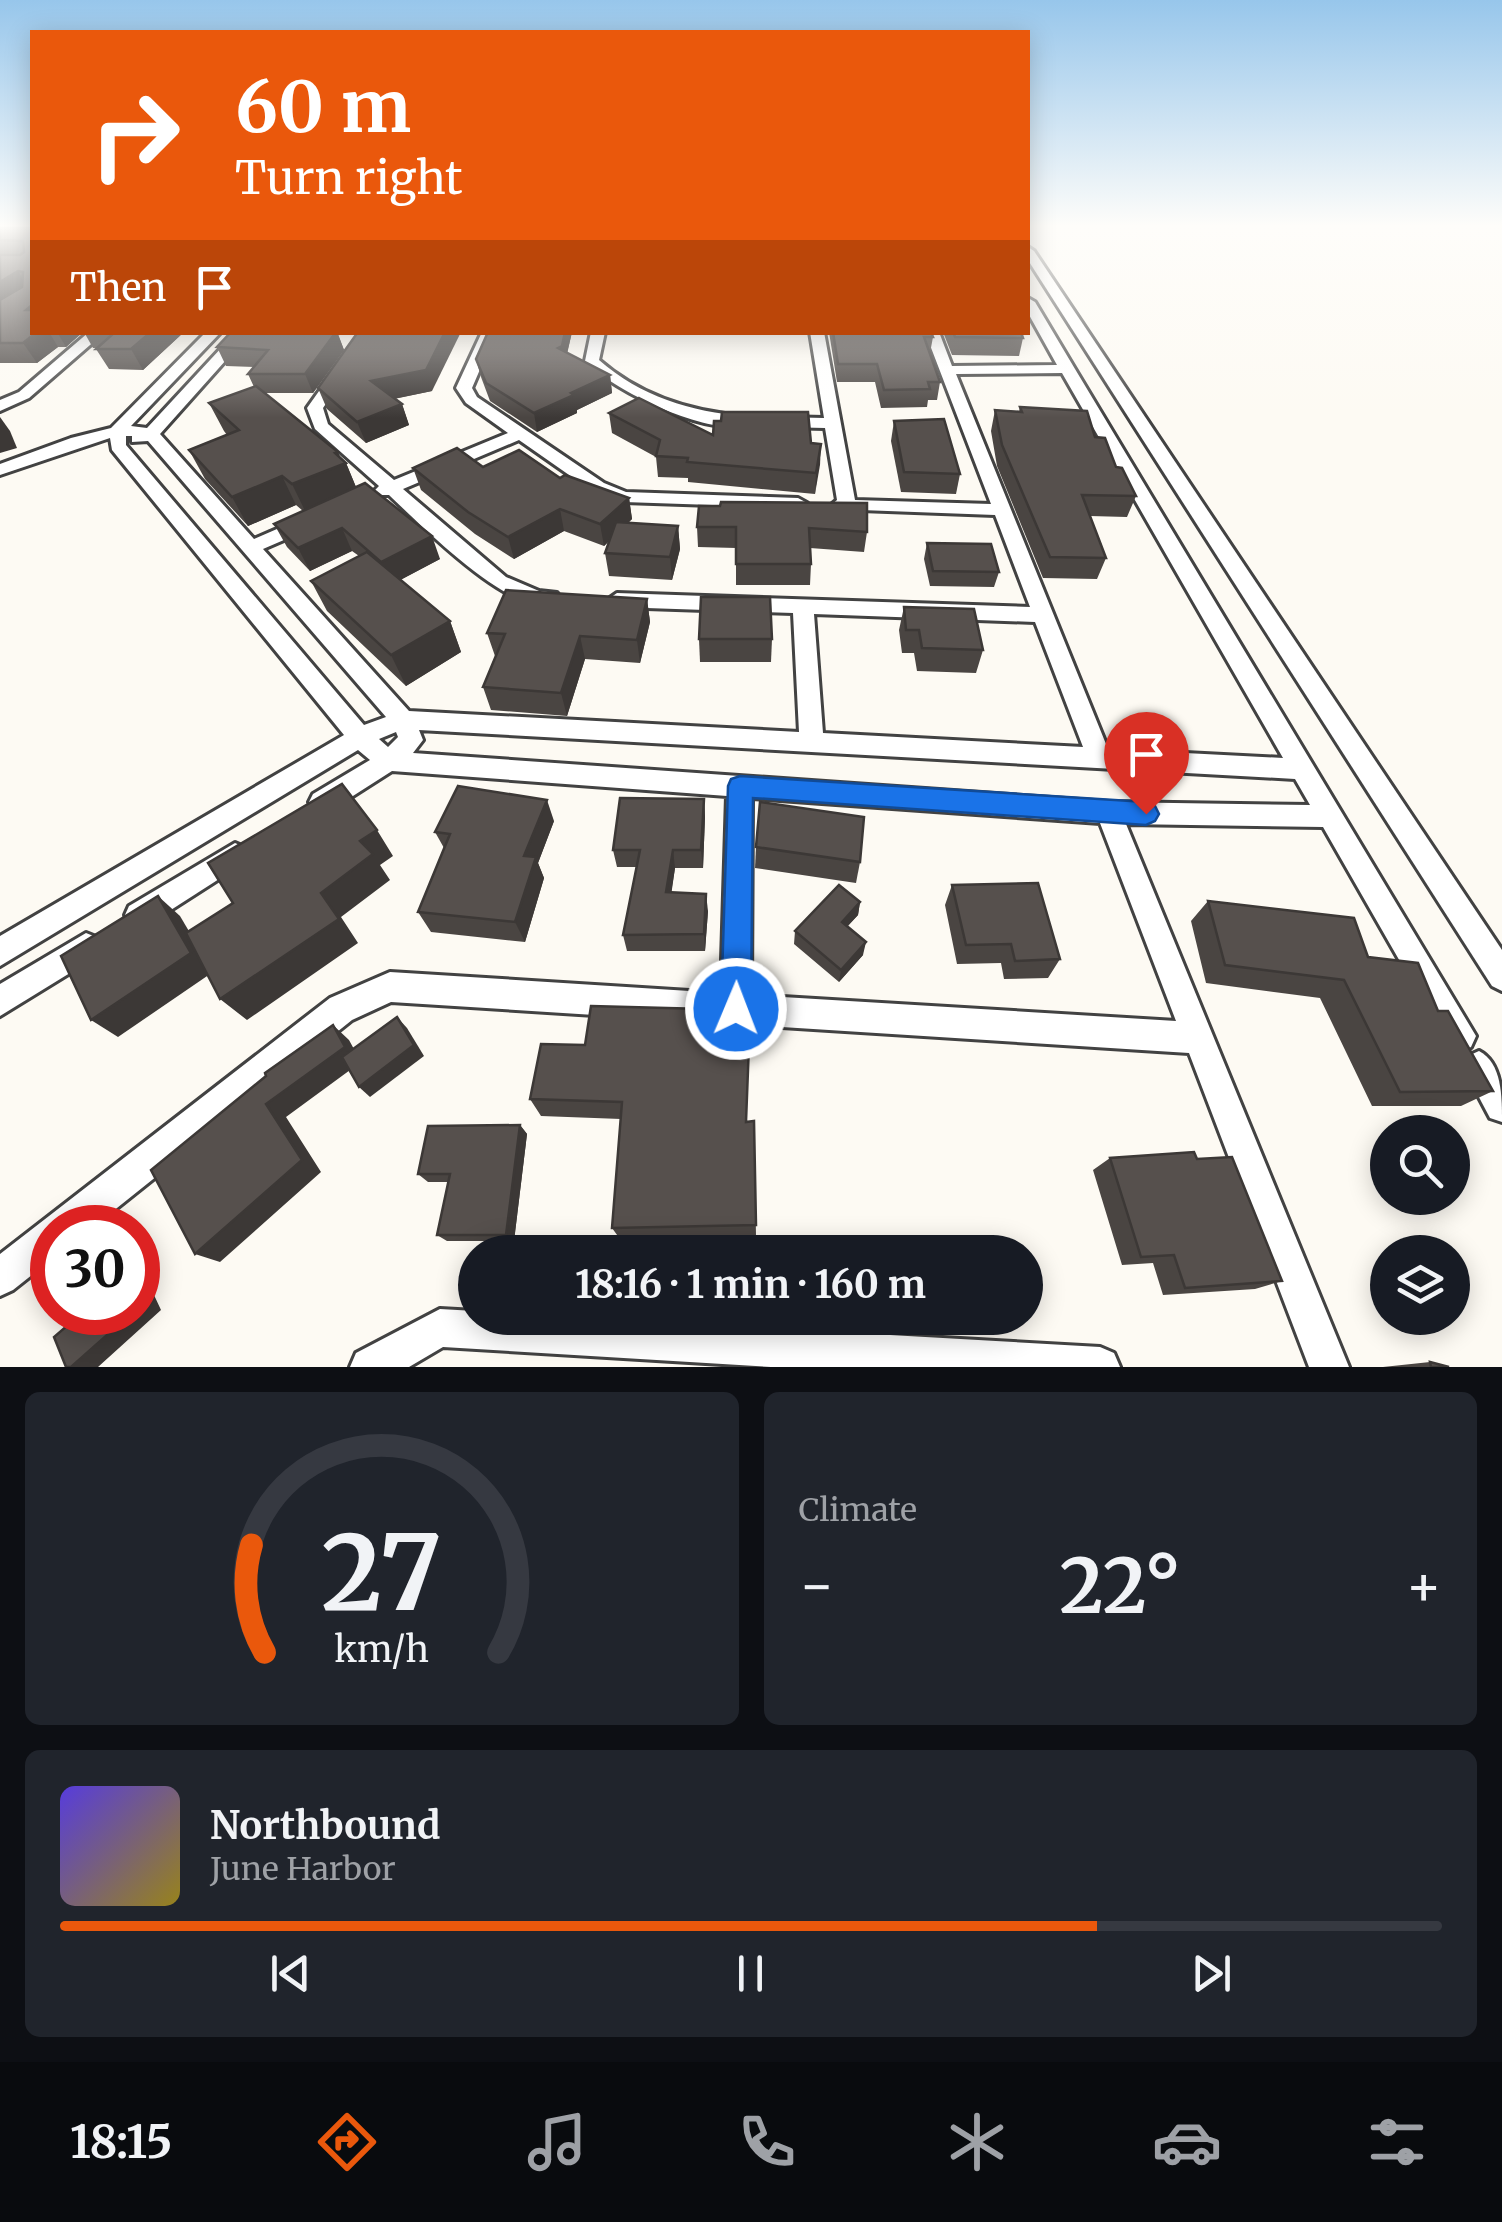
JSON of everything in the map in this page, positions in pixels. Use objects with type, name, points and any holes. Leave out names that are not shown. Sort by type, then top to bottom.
[{"type":"street","points":[[1054,291],[1502,976]]},
{"type":"street","points":[[1030,305],[1502,1106]]},
{"type":"street","points":[[0,406],[24,395],[94,335]]},
{"type":"street","points":[[0,470],[118,438],[211,335]]},
{"type":"street","points":[[488,335],[464,388],[471,400],[598,487],[624,497],[1002,510]]},
{"type":"street","points":[[597,335],[592,361],[603,373],[686,415],[718,421],[833,424]]},
{"type":"street","points":[[818,335],[833,424],[829,504]]},
{"type":"street","points":[[933,335],[1100,760]]},
{"type":"street","points":[[151,434],[245,338]]},
{"type":"street","points":[[358,339],[315,408],[321,426],[499,582],[537,598],[1043,614]]},
{"type":"street","points":[[946,370],[1068,369]]},
{"type":"street","points":[[0,486],[139,428],[151,434],[404,720],[410,740],[388,761],[304,813]]},
{"type":"street","points":[[356,502],[520,434]]},
{"type":"street","points":[[118,438],[360,738],[388,761],[1110,813],[1329,816]]},
{"type":"street","points":[[251,547],[321,517]]},
{"type":"street","points":[[802,606],[812,744]]},
{"type":"street","points":[[0,952],[360,738],[404,720],[1301,769]]},
{"type":"street","points":[[736,1009],[740,786]]},
{"type":"street","points":[[1110,813],[1329,1367]]},
{"type":"street","points":[[0,1001],[253,844]]},
{"type":"street","points":[[92,1205],[341,1009],[390,987],[1198,1038]]},
{"type":"street","points":[[0,1277],[30,1253]]},
{"type":"street","points":[[370,1367],[440,1328],[1100,1367]]},
{"type":"building","points":[[16,291],[30,291],[30,307],[26,310],[30,310],[30,335],[33,335],[23,343],[0,343],[0,300]]},
{"type":"building","points":[[112,335],[147,335],[131,349],[96,349]]},
{"type":"building","points":[[228,335],[334,335],[305,374],[248,374],[268,350],[217,347]]},
{"type":"building","points":[[356,335],[444,335],[426,370],[371,381],[402,404],[357,422],[318,388]]},
{"type":"building","points":[[487,335],[564,335],[558,348],[610,375],[534,413],[486,383],[476,359]]},
{"type":"building","points":[[833,335],[932,335],[924,337],[940,382],[928,382],[930,389],[884,390],[877,364],[838,364]]},
{"type":"building","points":[[1022,335],[1023,338],[955,337]]},
{"type":"building","points":[[256,386],[338,452],[335,453],[346,463],[292,484],[282,476],[232,497],[189,450],[239,430],[209,403]]},
{"type":"building","points":[[639,398],[713,435],[714,421],[721,421],[722,412],[808,412],[811,443],[821,444],[816,473],[656,456],[660,440],[609,413]]},
{"type":"building","points":[[1020,407],[1087,411],[1095,437],[1105,438],[1116,467],[1122,468],[1136,496],[1082,495],[1106,558],[1050,557],[1002,445],[995,410],[1022,412]]},
{"type":"building","points":[[944,419],[960,474],[904,472],[894,421]]},
{"type":"building","points":[[457,448],[483,467],[519,450],[560,478],[565,475],[629,498],[600,524],[560,509],[508,537],[468,512],[413,468]]},
{"type":"building","points":[[365,483],[432,536],[381,562],[342,528],[298,548],[274,524]]},
{"type":"building","points":[[721,502],[867,503],[867,532],[809,528],[811,564],[736,564],[736,527],[697,527],[699,506],[720,506]]},
{"type":"building","points":[[616,522],[678,526],[670,557],[605,553]]},
{"type":"building","points":[[927,543],[991,544],[999,572],[933,571]]},
{"type":"building","points":[[367,552],[450,621],[391,655],[311,581]]},
{"type":"building","points":[[506,590],[647,599],[637,640],[580,636],[561,693],[483,687],[505,634],[487,633]]},
{"type":"building","points":[[701,597],[770,597],[772,639],[699,639]]},
{"type":"building","points":[[904,607],[974,609],[983,650],[922,648],[919,630],[906,630]]},
{"type":"building","points":[[342,784],[377,830],[360,841],[373,854],[321,893],[339,919],[220,999],[186,933],[233,903],[208,863]]},
{"type":"building","points":[[458,786],[547,800],[524,856],[536,857],[515,922],[418,912],[450,834],[435,832]]},
{"type":"building","points":[[620,798],[704,799],[701,850],[673,850],[666,892],[706,894],[704,934],[623,935],[640,850],[613,850]]},
{"type":"building","points":[[760,802],[864,817],[860,862],[756,847]]},
{"type":"building","points":[[1038,883],[1060,959],[1015,961],[1011,944],[966,945],[952,885]]},
{"type":"building","points":[[839,885],[860,902],[842,922],[866,942],[841,970],[795,931]]},
{"type":"building","points":[[158,896],[191,953],[91,1020],[61,956]]},
{"type":"building","points":[[1208,901],[1354,918],[1368,957],[1418,963],[1438,1011],[1448,1011],[1493,1091],[1400,1092],[1344,980],[1225,965]]},
{"type":"building","points":[[591,1006],[704,1009],[704,1017],[750,1018],[746,1122],[754,1121],[756,1225],[612,1228],[622,1102],[530,1099],[541,1044],[585,1045]]},
{"type":"building","points":[[397,1017],[414,1045],[359,1087],[342,1057]]},
{"type":"building","points":[[333,1025],[345,1047],[266,1104],[302,1160],[195,1254],[151,1170],[265,1073]]},
{"type":"building","points":[[520,1125],[506,1235],[437,1235],[450,1174],[418,1174],[428,1126]]},
{"type":"building","points":[[1194,1152],[1197,1159],[1232,1157],[1282,1281],[1185,1288],[1174,1255],[1141,1257],[1110,1158]]},
{"type":"building","points":[[107,1335],[71,1367],[66,1367],[54,1337]]},
{"type":"route","points":[[736,1009],[740,786],[1146,814]]}]
